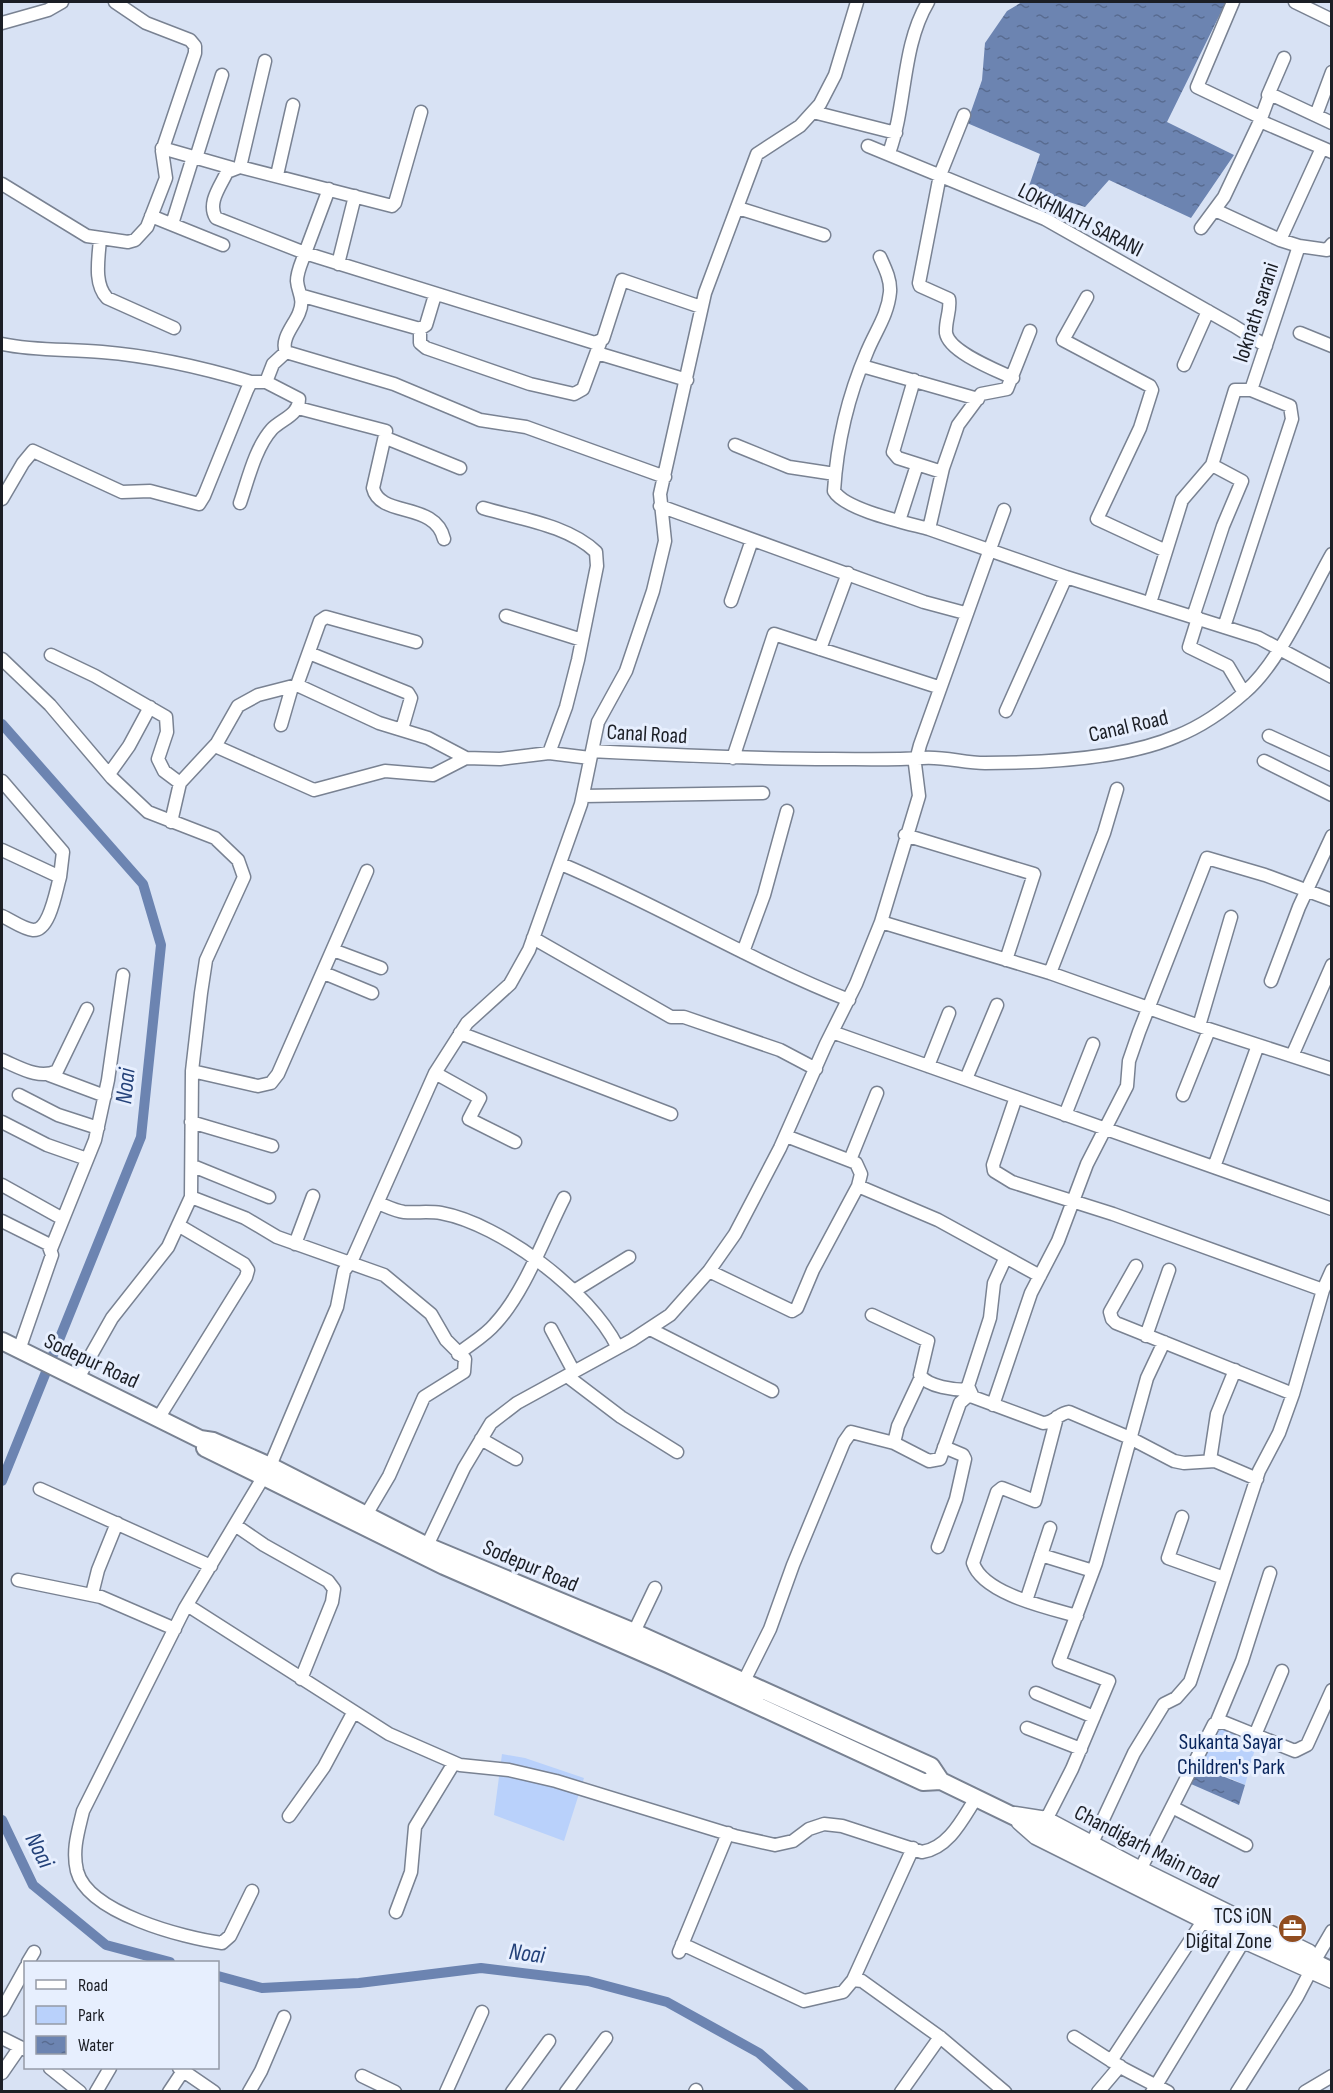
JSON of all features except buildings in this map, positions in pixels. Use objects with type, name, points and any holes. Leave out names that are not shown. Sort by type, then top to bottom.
[{"type":"main road","name":"Sodepur Road","points":[[2,1343],[159,1417],[200,1439],[213,1441],[266,1472],[366,1515],[425,1551],[634,1632],[931,1766],[941,1781],[1005,1811],[1043,1823],[1332,1971]]},
{"type":"main road","points":[[266,1472],[425,1551],[922,1782],[941,1781]]},
{"type":"street","points":[[2,23],[48,10],[62,2]]},
{"type":"street","points":[[2,184],[87,236],[120,242],[135,240],[147,227],[166,178],[166,170],[161,161],[162,148],[195,53],[195,46],[190,40],[141,20],[115,2]]},
{"type":"street","points":[[252,1891],[230,1936],[222,1942],[146,1923],[115,1911],[91,1891],[77,1872],[74,1847],[83,1811],[187,1605],[266,1472],[336,1307],[344,1271],[378,1203],[435,1073],[460,1033],[491,999],[510,984],[533,938],[561,864],[585,785],[598,722],[626,671],[653,591],[665,541],[660,506],[701,307],[757,154],[800,126],[813,112],[834,75],[857,2]]},
{"type":"street","points":[[889,153],[896,134],[910,43],[928,2]]},
{"type":"street","points":[[1233,2],[1197,87],[1327,150]]},
{"type":"street","points":[[1295,2],[1332,20]]},
{"type":"street","points":[[1201,228],[1224,197],[1260,119],[1284,58]]},
{"type":"street","points":[[265,61],[236,168],[213,203],[212,210],[216,218],[305,253],[563,335],[687,380]]},
{"type":"street","points":[[1316,115],[1332,72]]},
{"type":"street","points":[[172,224],[222,75]]},
{"type":"street","points":[[1269,95],[1332,123]]},
{"type":"street","points":[[277,175],[293,105]]},
{"type":"street","points":[[162,148],[236,168],[277,175],[387,207],[395,203],[421,112]]},
{"type":"street","points":[[813,112],[896,134]]},
{"type":"street","points":[[964,115],[940,175],[920,286],[949,299],[946,333],[950,341],[975,359],[1012,378]]},
{"type":"street","name":"LOKHNATH SARANI","points":[[868,146],[1046,219],[1266,346]]},
{"type":"street","name":"loknath sarani","points":[[1150,603],[1182,500],[1212,465],[1235,390],[1251,390],[1299,246],[1280,240],[1294,204],[1327,150]]},
{"type":"street","points":[[286,352],[284,343],[300,311],[303,296],[297,283],[328,189]]},
{"type":"street","points":[[338,264],[355,196]]},
{"type":"street","points":[[738,208],[824,236]]},
{"type":"street","points":[[1215,210],[1280,240]]},
{"type":"street","points":[[151,216],[223,245]]},
{"type":"street","points":[[100,238],[98,284],[102,292],[107,298],[174,328]]},
{"type":"street","points":[[1299,246],[1327,250],[1332,244]]},
{"type":"street","points":[[880,257],[890,283],[890,294],[883,322],[862,366],[837,451],[834,491],[837,496],[899,521],[1224,627],[1282,649],[1332,677]]},
{"type":"street","points":[[420,329],[420,343],[426,348],[568,394],[580,393],[584,389],[622,280],[701,307]]},
{"type":"street","points":[[303,296],[420,329],[426,325],[435,295]]},
{"type":"street","points":[[1087,297],[1063,340],[1150,386],[1152,390],[1140,428],[1097,519],[1166,551]]},
{"type":"street","points":[[1184,365],[1208,311]]},
{"type":"street","points":[[929,529],[942,472],[958,425],[987,391],[1007,389],[1030,330]]},
{"type":"street","points":[[1300,333],[1332,345]]},
{"type":"street","points":[[2,344],[34,350],[70,350],[126,355],[251,382],[266,382],[299,399],[298,408],[266,437],[240,503]]},
{"type":"street","points":[[266,382],[273,364],[286,352]]},
{"type":"street","points":[[286,352],[394,384],[480,420],[526,427],[666,477]]},
{"type":"street","points":[[862,366],[978,399]]},
{"type":"street","points":[[914,380],[893,452],[898,458],[942,472]]},
{"type":"street","points":[[2,499],[23,463],[33,452],[122,492],[150,490],[199,504],[251,382]]},
{"type":"street","points":[[1224,627],[1292,419],[1290,406],[1251,390]]},
{"type":"street","points":[[298,408],[386,431],[373,488],[375,495],[381,501],[430,518],[442,530],[444,539]]},
{"type":"street","points":[[386,438],[460,468]]},
{"type":"street","points":[[735,445],[789,467],[835,474]]},
{"type":"street","points":[[899,521],[917,465]]},
{"type":"street","points":[[1212,465],[1242,482],[1223,526],[1195,617],[1189,647],[1228,666],[1244,693]]},
{"type":"street","points":[[660,506],[924,602],[965,613]]},
{"type":"street","points":[[483,508],[568,534],[585,542],[596,552],[597,566],[582,640],[566,707],[549,753]]},
{"type":"street","points":[[425,1551],[464,1468],[491,1424],[517,1403],[650,1329],[670,1315],[709,1271],[735,1234],[786,1136],[832,1032],[849,1000],[881,922],[918,781],[916,758],[938,687],[1004,510]]},
{"type":"street","points":[[731,601],[752,540]]},
{"type":"street","name":"Canal Road","points":[[466,758],[500,759],[549,753],[733,758],[916,758],[1011,763],[1125,750],[1176,737],[1211,717],[1244,693],[1282,649],[1332,554]]},
{"type":"street","points":[[820,649],[848,573]]},
{"type":"street","points":[[1006,711],[1066,577]]},
{"type":"street","points":[[506,616],[582,640]]},
{"type":"street","points":[[281,725],[320,621],[326,617],[416,642]]},
{"type":"street","points":[[733,758],[774,634],[938,687]]},
{"type":"street","points":[[309,653],[408,693],[411,698],[402,729]]},
{"type":"street","points":[[51,655],[166,717],[168,723],[158,759],[159,765],[180,783]]},
{"type":"street","points":[[2,659],[51,705],[109,774],[148,812],[215,838],[224,844],[238,861],[244,877],[217,931],[206,960],[192,1071],[191,1197],[168,1247],[112,1318],[73,1376]]},
{"type":"street","points":[[171,822],[180,783],[214,746],[238,706],[246,700],[295,686],[379,723],[429,738],[466,758]]},
{"type":"street","points":[[109,774],[129,746],[150,707]]},
{"type":"street","points":[[1269,736],[1332,765]]},
{"type":"street","points":[[214,746],[314,790],[385,771],[433,775],[466,758]]},
{"type":"street","points":[[1264,761],[1332,795]]},
{"type":"street","points":[[2,781],[63,852],[60,877],[46,924],[39,929],[31,930],[2,916]]},
{"type":"street","points":[[585,785],[763,793]]},
{"type":"street","points":[[1050,973],[1104,833],[1117,789]]},
{"type":"street","points":[[743,952],[764,895],[787,811]]},
{"type":"street","points":[[905,835],[1034,874],[1006,960]]},
{"type":"street","points":[[1271,981],[1307,890],[1332,836]]},
{"type":"street","points":[[2,850],[60,877]]},
{"type":"street","points":[[993,1404],[1031,1293],[1058,1241],[1072,1201],[1127,1086],[1130,1061],[1138,1032],[1150,1007],[1207,858],[1265,874],[1332,900]]},
{"type":"street","points":[[561,864],[601,880],[793,978],[849,1000]]},
{"type":"street","points":[[192,1071],[258,1086],[271,1083],[278,1074],[324,973],[367,871]]},
{"type":"street","points":[[1183,1095],[1204,1028],[1231,917]]},
{"type":"street","points":[[881,922],[1050,973],[1204,1028],[1332,1069]]},
{"type":"street","points":[[533,938],[671,1017],[684,1017],[756,1041],[816,1069]]},
{"type":"street","points":[[333,950],[381,968]]},
{"type":"street","points":[[1292,1056],[1332,965]]},
{"type":"street","points":[[324,973],[372,993]]},
{"type":"street","points":[[51,1249],[98,1128],[123,975]]},
{"type":"street","points":[[966,1079],[997,1005]]},
{"type":"street","points":[[49,1075],[57,1071],[64,1061],[87,1009]]},
{"type":"street","points":[[928,1066],[950,1013]]},
{"type":"street","points":[[832,1032],[1332,1209]]},
{"type":"street","points":[[460,1033],[671,1114]]},
{"type":"street","points":[[1065,1114],[1093,1044]]},
{"type":"street","points":[[1214,1167],[1258,1045]]},
{"type":"street","points":[[2,1060],[105,1096]]},
{"type":"street","points":[[435,1073],[480,1098],[469,1119],[515,1142]]},
{"type":"street","points":[[850,1160],[877,1093]]},
{"type":"street","points":[[19,1095],[58,1115],[98,1128]]},
{"type":"street","points":[[1016,1097],[993,1169],[1012,1182],[1323,1290]]},
{"type":"street","points":[[2,1122],[47,1145],[87,1159]]},
{"type":"street","points":[[191,1122],[272,1146]]},
{"type":"street","points":[[709,1271],[795,1311],[858,1186],[860,1167],[850,1160],[786,1136]]},
{"type":"street","points":[[193,1166],[269,1197]]},
{"type":"street","points":[[2,1185],[63,1219]]},
{"type":"street","points":[[858,1186],[938,1220],[1005,1259],[1040,1276]]},
{"type":"street","points":[[295,1244],[313,1196]]},
{"type":"street","points":[[191,1197],[245,1218],[277,1237],[384,1275],[431,1314],[446,1340],[465,1359],[464,1372],[424,1397],[389,1476],[366,1515]]},
{"type":"street","points":[[458,1354],[495,1324],[537,1261],[542,1241],[564,1198]]},
{"type":"street","points":[[378,1203],[402,1212],[442,1213],[478,1226],[509,1242],[574,1291],[606,1324],[617,1346]]},
{"type":"street","points":[[2,1221],[48,1244],[51,1249],[52,1256],[25,1353]]},
{"type":"street","points":[[159,1417],[246,1277],[248,1270],[244,1264],[178,1225]]},
{"type":"street","points":[[574,1291],[629,1257]]},
{"type":"street","points":[[744,1681],[770,1629],[793,1565],[844,1442],[851,1432],[894,1443],[934,1461],[940,1458],[960,1403],[969,1392],[990,1318],[994,1282],[1005,1259]]},
{"type":"street","points":[[1136,1266],[1110,1312],[1116,1323],[1293,1394]]},
{"type":"street","points":[[1146,1336],[1169,1270]]},
{"type":"street","points":[[1092,1843],[1134,1754],[1164,1704],[1176,1698],[1190,1682],[1257,1479],[1279,1433],[1293,1394],[1323,1290],[1332,1270]]},
{"type":"street","points":[[872,1315],[928,1341],[921,1377],[898,1426],[894,1443]]},
{"type":"street","points":[[551,1329],[570,1374],[621,1417],[677,1452]]},
{"type":"street","points":[[650,1329],[772,1391]]},
{"type":"street","points":[[1043,1823],[1081,1749],[1109,1680],[1059,1662],[1093,1571],[1147,1378],[1164,1342]]},
{"type":"street","points":[[1210,1460],[1217,1414],[1235,1370]]},
{"type":"street","points":[[921,1377],[956,1390],[969,1392],[1043,1423],[1050,1423],[1069,1412],[1130,1438],[1174,1461],[1184,1463],[1210,1460],[1257,1479]]},
{"type":"street","points":[[1057,1417],[1035,1501],[1002,1488],[997,1492],[973,1563],[975,1570],[989,1582],[1026,1601],[1077,1616]]},
{"type":"street","points":[[482,1439],[516,1459]]},
{"type":"street","points":[[938,1547],[956,1499],[965,1459],[963,1455],[945,1447]]},
{"type":"street","points":[[40,1489],[211,1566]]},
{"type":"street","points":[[1182,1516],[1168,1558],[1224,1578]]},
{"type":"street","points":[[92,1594],[101,1559],[117,1523]]},
{"type":"street","points":[[235,1525],[328,1581],[334,1589],[332,1602],[301,1678]]},
{"type":"street","points":[[1026,1601],[1050,1528]]},
{"type":"street","points":[[1041,1555],[1093,1571]]},
{"type":"street","points":[[1141,1868],[1217,1721],[1242,1661],[1270,1573]]},
{"type":"street","points":[[18,1580],[92,1594],[175,1629]]},
{"type":"street","points":[[634,1632],[655,1588]]},
{"type":"street","points":[[187,1605],[353,1713],[389,1734],[454,1762],[509,1770],[556,1781],[775,1845],[793,1841],[809,1829],[824,1824],[842,1826],[922,1851],[933,1850],[943,1842],[976,1798]]},
{"type":"street","points":[[1255,1735],[1282,1671]]},
{"type":"street","points":[[1217,1721],[1295,1751],[1307,1745],[1332,1690]]},
{"type":"street","points":[[1036,1693],[1094,1717]]},
{"type":"street","points":[[289,1816],[324,1767],[353,1713]]},
{"type":"street","points":[[1027,1728],[1081,1749]]},
{"type":"street","points":[[396,1912],[411,1872],[415,1827],[454,1762]]},
{"type":"street","points":[[1172,1807],[1246,1845]]},
{"type":"street","points":[[1005,1811],[1035,1838],[1243,1942],[1332,1982]]},
{"type":"street","name":"Chandigarh Main road","points":[[1043,1823],[1092,1843],[1332,1962]]},
{"type":"street","points":[[728,1833],[680,1948],[804,2001],[843,1992],[853,1980],[914,1848]]},
{"type":"street","points":[[1098,2091],[1203,1921]]},
{"type":"street","points":[[1318,1955],[1332,1931]]},
{"type":"street","points":[[1153,2089],[1243,1942]]},
{"type":"street","points":[[1236,2091],[1297,1997],[1310,1972]]},
{"type":"street","points":[[2,2010],[7,1989],[24,1973]]},
{"type":"street","points":[[853,1980],[862,1981],[940,2037],[1005,2091]]},
{"type":"street","points":[[446,2091],[482,2012]]},
{"type":"street","points":[[249,2091],[261,2071],[284,2017]]},
{"type":"street","points":[[902,2091],[940,2037]]},
{"type":"street","points":[[1074,2037],[1153,2089],[1168,2091]]},
{"type":"street","points":[[2,2038],[23,2049],[2,2073]]},
{"type":"street","points":[[566,2091],[606,2038]]},
{"type":"street","points":[[512,2091],[549,2041]]},
{"type":"street","points":[[52,2069],[73,2089]]},
{"type":"street","points":[[96,2091],[109,2069]]},
{"type":"street","points":[[169,2091],[182,2069]]},
{"type":"street","points":[[184,2069],[214,2091]]},
{"type":"street","points":[[362,2076],[395,2091]]},
{"type":"street","points":[[1305,2091],[1332,2076]]},
{"type":"street","points":[[984,2091],[992,2081]]},
{"type":"green space","name":"Sukanta Sayar Children's Park","points":[[1220,1725],[1258,1738],[1245,1785],[1200,1764]]},
{"type":"green space","points":[[502,1754],[525,1758],[584,1778],[564,1841],[494,1815]]},
{"type":"water","points":[[1022,2],[1226,2],[1167,122],[1234,155],[1191,218],[1109,180],[1085,207],[1028,189],[1040,154],[967,123],[982,80],[985,43],[1007,11]]},
{"type":"water","points":[[1199,1767],[1245,1785],[1239,1805],[1191,1784]]},
{"type":"waterway","name":"Noai","points":[[2,724],[143,884],[161,945],[141,1137],[2,1481]]},
{"type":"waterway","name":"Noai","points":[[2,1820],[33,1885],[106,1945],[166,1961]]},
{"type":"waterway","name":"Noai","points":[[219,1976],[262,1988],[359,1983],[481,1968],[588,1981],[667,2002],[759,2053],[804,2092]]},
{"type":"place","name":"TCS iON Digital Zone","points":[[1293,1928]]}]
